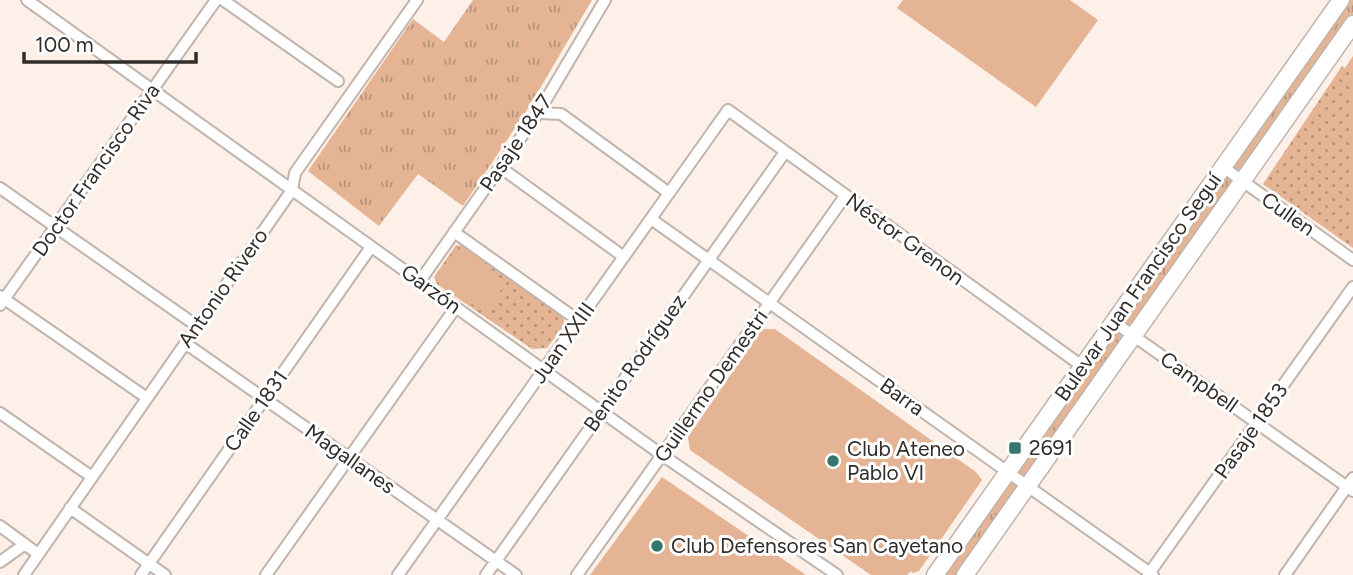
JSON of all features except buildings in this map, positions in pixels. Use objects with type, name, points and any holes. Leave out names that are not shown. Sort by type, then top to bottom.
[{"type":"main road","name":"Bulevar Juan Francisco Seguí","points":[[935,575],[1341,0]]},
{"type":"main road","name":"Bulevar Juan Francisco Seguí","points":[[965,575],[1353,24]]},
{"type":"street","name":"Garzón","points":[[27,0],[662,455],[837,575]]},
{"type":"street","name":"Doctor Francisco Riva","points":[[1,300],[216,0]]},
{"type":"street","points":[[223,0],[338,81]]},
{"type":"street","name":"Pasaje 1847","points":[[420,281],[538,113],[605,0]]},
{"type":"street","name":"Antonio Rivero","points":[[23,575],[292,190],[295,173],[415,1]]},
{"type":"street","name":"Néstor Grenon","points":[[728,110],[1082,366]]},
{"type":"street","name":"Juan XXIII","points":[[398,575],[728,110]]},
{"type":"street","points":[[538,113],[561,114],[669,193]]},
{"type":"street","name":"Benito Rodríguez","points":[[486,575],[785,152]]},
{"type":"street","points":[[500,167],[624,257]]},
{"type":"street","name":"Cullen","points":[[1223,167],[1353,260]]},
{"type":"street","points":[[0,188],[197,326]]},
{"type":"street","name":"Guillermo Demestri","points":[[577,575],[845,197]]},
{"type":"street","name":"Barra","points":[[651,219],[1150,574]]},
{"type":"street","points":[[454,232],[579,321]]},
{"type":"street","name":"Calle 1831","points":[[141,575],[372,247]]},
{"type":"street","name":"Pasaje 1853","points":[[1150,574],[1353,287]]},
{"type":"street","points":[[1,300],[147,398]]},
{"type":"street","points":[[266,575],[456,307]]},
{"type":"street","name":"Campbell","points":[[1114,322],[1256,423],[1351,485]]},
{"type":"street","name":"Magallanes","points":[[185,343],[516,575]]},
{"type":"street","points":[[0,413],[92,477]]},
{"type":"street","points":[[1284,575],[1351,485]]},
{"type":"street","points":[[71,508],[165,575]]},
{"type":"street","points":[[0,526],[38,554]]},
{"type":"street","points":[[0,562],[25,544]]},
{"type":"green space","points":[[473,0],[592,0],[529,107],[463,206],[418,174],[379,226],[308,171],[413,19],[444,42]]},
{"type":"green space","points":[[903,0],[1070,0],[1098,20],[1036,107],[897,8]]},
{"type":"green space","points":[[1341,0],[1353,0],[1353,24],[965,575],[935,575]]},
{"type":"green space","points":[[1353,56],[1353,248],[1263,184],[1342,66],[1345,68]]},
{"type":"green space","points":[[456,245],[463,246],[563,317],[565,324],[547,348],[532,349],[437,284],[434,277]]},
{"type":"green space","points":[[457,248],[506,283],[485,313],[436,279]]},
{"type":"green space","name":"Club Ateneo Pablo VI","points":[[762,329],[775,329],[976,472],[982,480],[919,571],[911,571],[907,575],[871,575],[690,450],[688,437]]},
{"type":"green space","name":"Club Defensores San Cayetano","points":[[662,477],[806,575],[590,575]]},
{"type":"place","name":"2691","points":[[1015,448]]},
{"type":"place","name":"Club Ateneo Pablo VI","points":[[833,461]]},
{"type":"place","name":"Club Defensores San Cayetano","points":[[657,546]]}]
